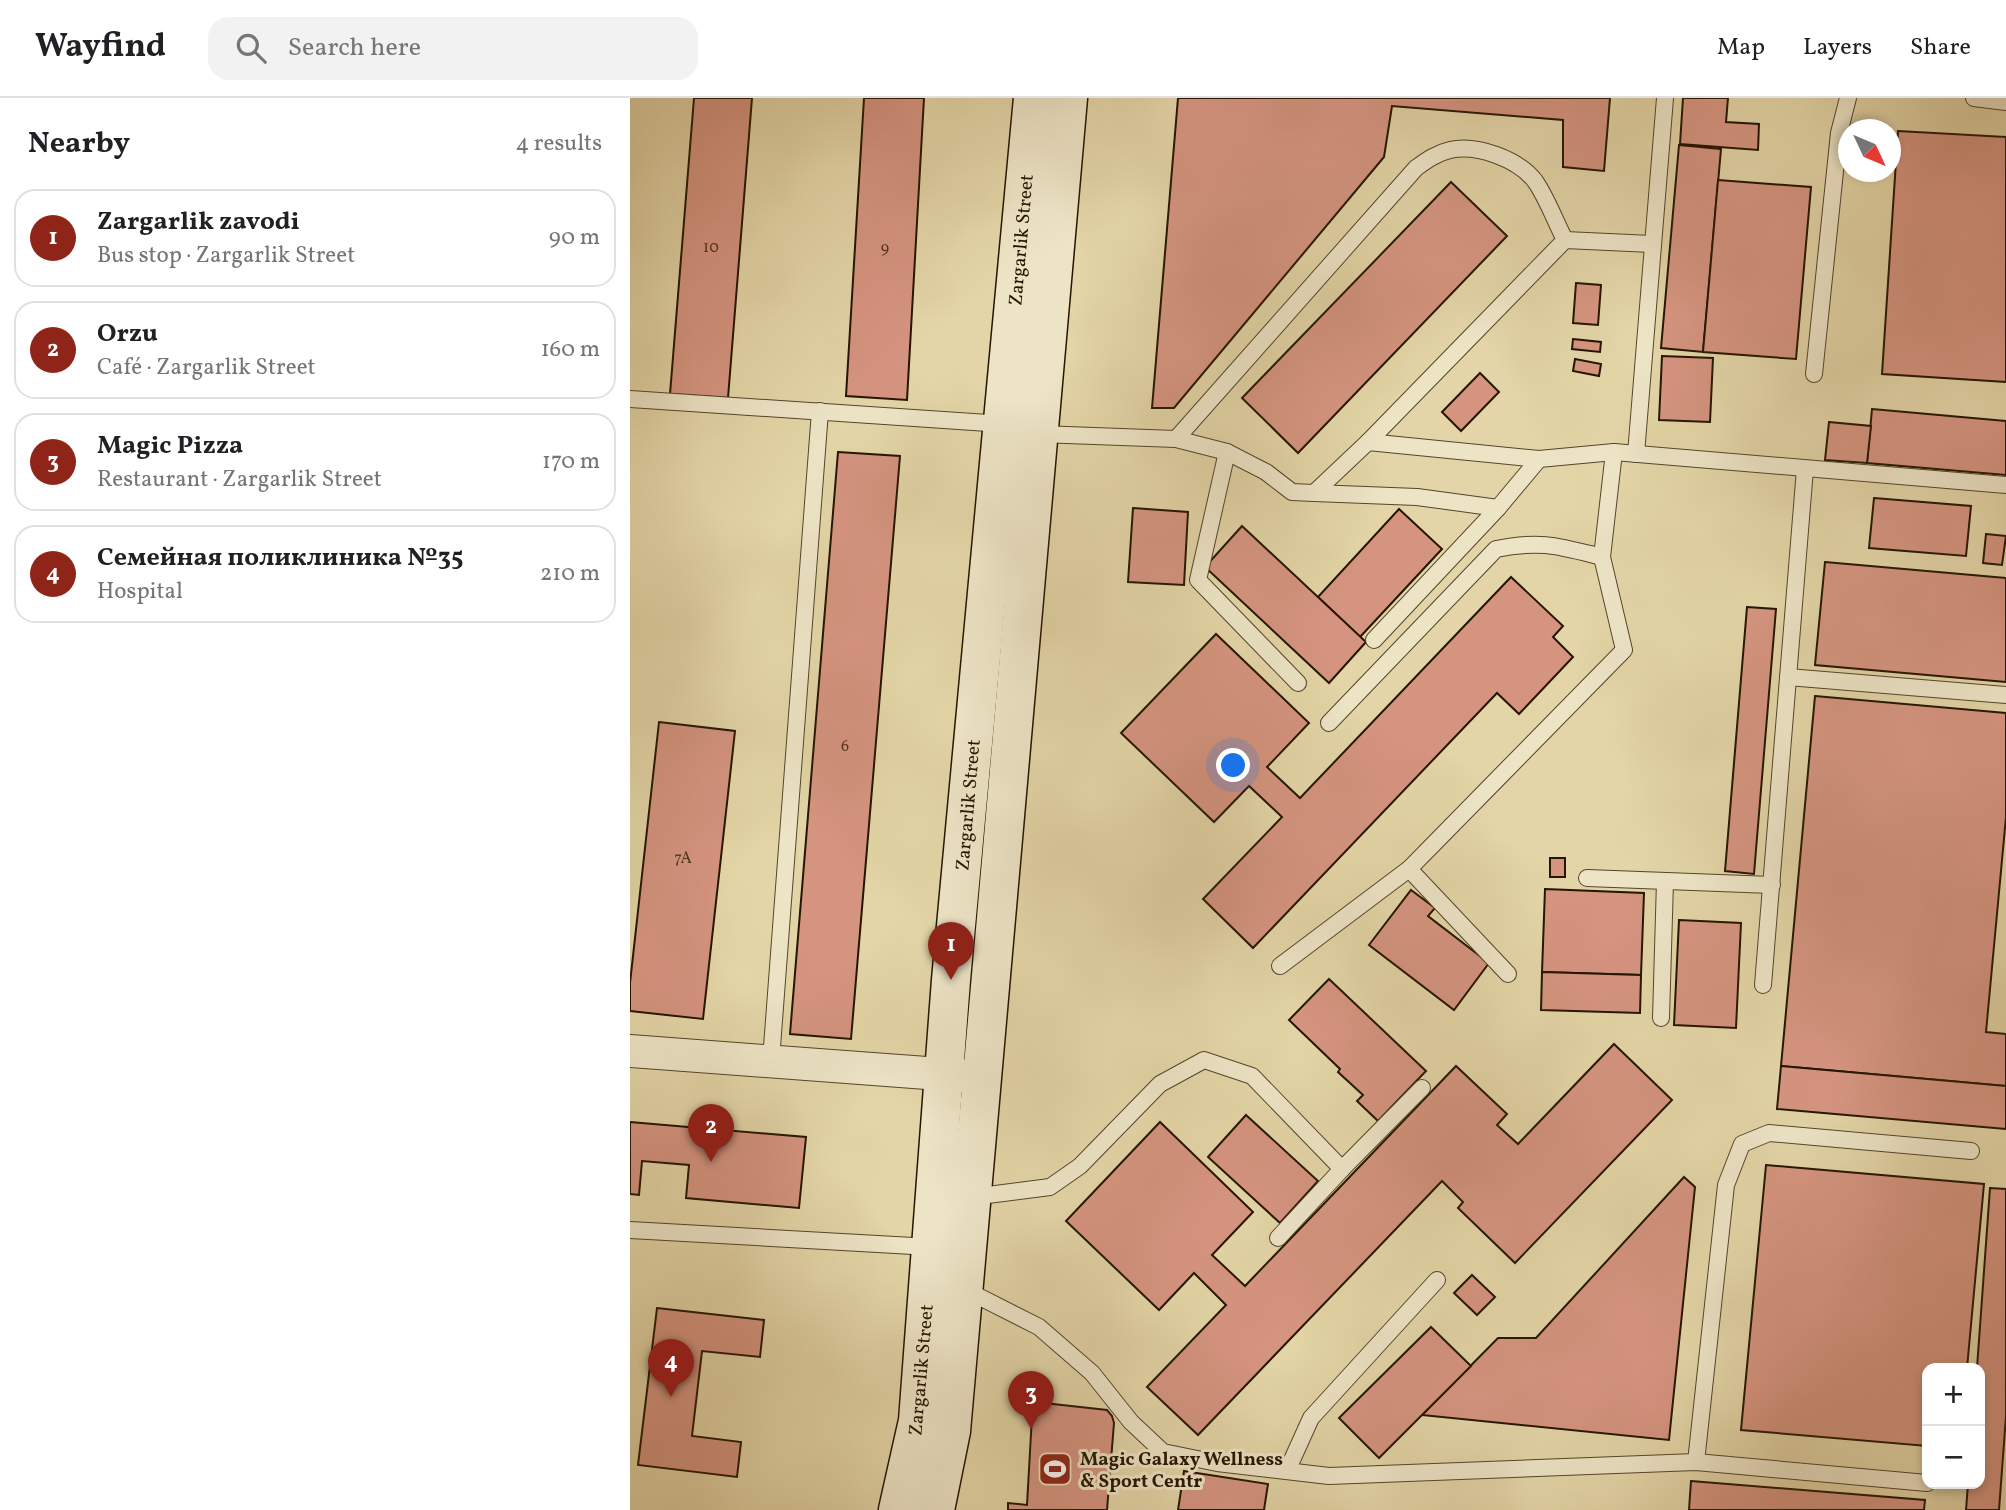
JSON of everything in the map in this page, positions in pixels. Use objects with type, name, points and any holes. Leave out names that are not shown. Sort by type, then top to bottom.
[{"type":"main road","name":"Zargarlik Street","points":[[898,1510],[918,1421],[953,952],[1033,98]]},
{"type":"main road","name":"Zargarlik Street","points":[[935,1510],[951,1431],[1068,98]]},
{"type":"street","points":[[630,1051],[982,1077]]},
{"type":"lane","points":[[1636,454],[1665,98]]},
{"type":"lane","points":[[1814,374],[1839,133],[1848,98]]},
{"type":"lane","points":[[1975,98],[2006,102]]},
{"type":"lane","points":[[1176,439],[1416,168],[1432,156],[1452,149],[1475,150],[1500,157],[1518,167],[1534,181],[1565,240]]},
{"type":"lane","points":[[1314,493],[1368,442],[1565,240],[1652,244]]},
{"type":"lane","points":[[630,399],[1003,424]]},
{"type":"lane","points":[[771,1060],[820,411]]},
{"type":"lane","points":[[1039,434],[1176,439],[1227,452],[1266,472],[1292,492],[1417,497],[1498,508]]},
{"type":"lane","points":[[1368,442],[1539,459],[1614,452],[2006,485]]},
{"type":"lane","points":[[1227,452],[1198,580],[1298,683]]},
{"type":"lane","points":[[1280,965],[1409,869],[1624,650],[1602,558],[1614,452]]},
{"type":"lane","points":[[1374,640],[1498,508],[1539,459]]},
{"type":"lane","points":[[1763,985],[1805,469]]},
{"type":"lane","points":[[1329,723],[1496,549],[1520,544],[1549,543],[1602,558]]},
{"type":"lane","points":[[1788,677],[2006,695]]},
{"type":"lane","points":[[1409,869],[1508,974]]},
{"type":"lane","points":[[1587,878],[1772,885]]},
{"type":"lane","points":[[1661,1018],[1665,881]]},
{"type":"lane","points":[[972,1197],[1050,1187],[1080,1166],[1160,1084],[1205,1060],[1252,1076],[1342,1169]]},
{"type":"lane","points":[[1278,1238],[1423,1088]]},
{"type":"lane","points":[[1696,1462],[1726,1185],[1742,1144],[1769,1133],[1971,1151]]},
{"type":"lane","points":[[630,1230],[931,1247]]},
{"type":"lane","points":[[1287,1471],[1311,1418],[1437,1280]]},
{"type":"lane","points":[[964,1289],[1039,1327],[1092,1373],[1131,1422],[1163,1452],[1217,1463],[1329,1476],[1696,1462],[1922,1483]]},
{"type":"building","points":[[694,98],[752,98],[728,398],[670,394]]},
{"type":"building","points":[[864,98],[924,98],[907,400],[846,396]]},
{"type":"building","points":[[1178,98],[1610,98],[1604,171],[1563,167],[1563,120],[1392,106],[1384,157],[1174,408],[1152,408]]},
{"type":"building","points":[[1683,98],[1728,98],[1726,122],[1759,124],[1758,150],[1680,144]]},
{"type":"building","points":[[1901,131],[2006,137],[2006,382],[1882,374],[1895,182],[1901,182]]},
{"type":"building","points":[[1679,145],[1721,149],[1703,352],[1661,348]]},
{"type":"building","points":[[1718,180],[1811,187],[1796,359],[1703,352]]},
{"type":"building","points":[[1451,182],[1507,236],[1298,453],[1242,398]]},
{"type":"building","points":[[1576,283],[1601,285],[1598,325],[1573,323]]},
{"type":"building","points":[[1573,339],[1601,342],[1600,352],[1572,349]]},
{"type":"building","points":[[1662,356],[1713,358],[1710,422],[1659,420]]},
{"type":"building","points":[[1575,359],[1601,364],[1599,376],[1573,371]]},
{"type":"building","points":[[1480,373],[1499,392],[1461,431],[1442,412]]},
{"type":"building","points":[[1872,409],[2006,421],[2006,475],[1867,463]]},
{"type":"building","points":[[1829,422],[1871,426],[1867,463],[1825,460]]},
{"type":"building","points":[[838,452],[900,456],[851,1039],[790,1034]]},
{"type":"building","points":[[1874,498],[1971,506],[1966,556],[1869,548]]},
{"type":"building","points":[[1133,508],[1188,512],[1184,585],[1128,582]]},
{"type":"building","points":[[1399,509],[1442,549],[1360,637],[1318,597]]},
{"type":"building","points":[[1242,526],[1366,642],[1329,683],[1205,567]]},
{"type":"building","points":[[1986,534],[2006,536],[2002,565],[1983,563]]},
{"type":"building","points":[[1825,562],[2006,578],[2006,682],[1815,665]]},
{"type":"building","points":[[1511,577],[1563,626],[1553,637],[1573,657],[1519,714],[1497,693],[1253,948],[1203,899],[1282,817],[1249,786],[1214,822],[1121,733],[1216,634],[1309,723],[1267,767],[1300,798]]},
{"type":"building","points":[[1747,607],[1776,609],[1754,874],[1725,871]]},
{"type":"building","points":[[1815,696],[2006,713],[2006,817],[1986,1032],[2006,1034],[2006,1086],[1781,1066]]},
{"type":"building","points":[[659,722],[735,731],[703,1019],[630,1011],[630,983]]},
{"type":"building","points":[[1550,858],[1565,858],[1565,877],[1550,877]]},
{"type":"building","points":[[1545,889],[1644,893],[1641,975],[1542,972]]},
{"type":"building","points":[[1411,890],[1435,908],[1428,916],[1489,963],[1454,1010],[1369,945]]},
{"type":"building","points":[[1679,920],[1741,923],[1736,1028],[1674,1025]]},
{"type":"building","points":[[1542,972],[1641,975],[1640,1013],[1541,1010]]},
{"type":"building","points":[[1329,979],[1426,1071],[1378,1121],[1357,1101],[1363,1095],[1289,1020]]},
{"type":"building","points":[[1614,1044],[1672,1100],[1515,1263],[1458,1208],[1463,1202],[1442,1181],[1198,1435],[1147,1387],[1226,1305],[1194,1273],[1159,1310],[1066,1221],[1160,1122],[1253,1212],[1212,1255],[1245,1286],[1456,1066],[1507,1114],[1497,1125],[1518,1144]]},
{"type":"building","points":[[1781,1066],[2006,1086],[2006,1129],[1777,1109]]},
{"type":"building","points":[[1246,1115],[1318,1181],[1280,1223],[1208,1157]]},
{"type":"building","points":[[630,1122],[806,1137],[799,1208],[686,1198],[689,1165],[642,1161],[639,1195],[630,1194]]},
{"type":"building","points":[[1766,1165],[1984,1184],[1967,1363],[1922,1363],[1922,1446],[1741,1430]]},
{"type":"building","points":[[1684,1177],[1695,1187],[1669,1440],[1422,1415],[1498,1338],[1536,1338]]},
{"type":"building","points":[[1990,1188],[2006,1189],[2006,1416],[1999,1510],[1966,1510],[1968,1489],[1985,1489],[1985,1363],[1977,1363]]},
{"type":"building","points":[[1472,1275],[1495,1297],[1477,1315],[1454,1293]]},
{"type":"building","points":[[657,1308],[764,1320],[760,1357],[702,1351],[692,1436],[741,1442],[737,1477],[638,1465]]},
{"type":"building","points":[[1431,1327],[1471,1366],[1379,1458],[1339,1418]]},
{"type":"building","points":[[1044,1403],[1107,1410],[1112,1416],[1114,1423],[1107,1510],[1008,1510],[1008,1503],[1027,1505],[1032,1416],[1037,1407]]},
{"type":"building","points":[[1184,1471],[1268,1484],[1264,1510],[1178,1510]]},
{"type":"building","points":[[1691,1481],[1925,1500],[1924,1510],[1689,1510]]},
{"type":"place","name":"Zargarlik zavodi","points":[[951,980]]},
{"type":"place","name":"Orzu","points":[[711,1162]]},
{"type":"place","name":"Семейная поликлиника №35","points":[[671,1397]]},
{"type":"place","name":"Magic Pizza","points":[[1031,1429]]},
{"type":"place","name":"Magic Galaxy Wellness & Sport Centr","points":[[1055,1469]]}]
